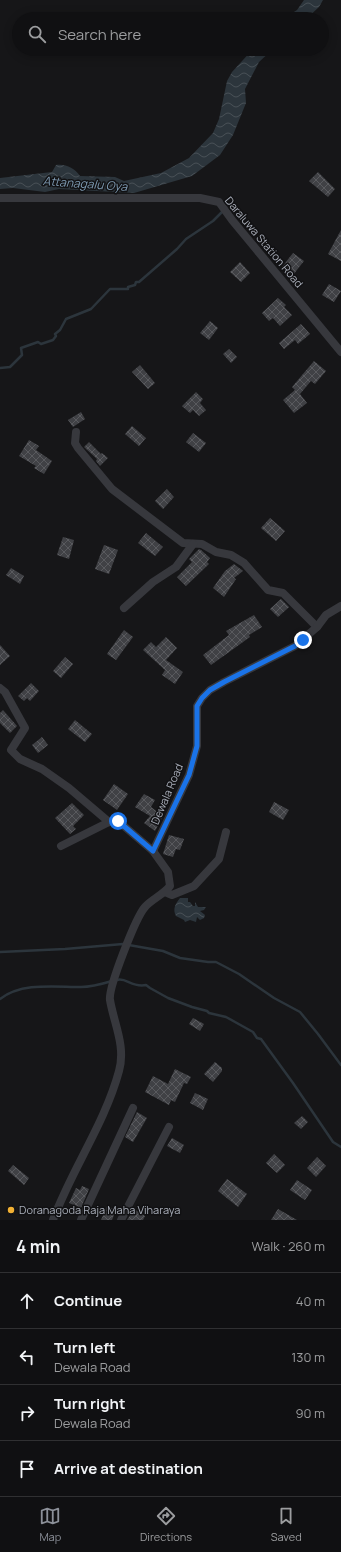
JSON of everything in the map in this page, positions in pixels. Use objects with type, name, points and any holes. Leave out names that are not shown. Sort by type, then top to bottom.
[{"type":"street","name":"Daraluwa Station Road","points":[[0,198],[200,198],[219,202],[232,220],[341,352]]},
{"type":"street","points":[[76,432],[75,443],[78,448],[112,489],[183,544],[202,544],[216,552],[231,555],[244,563],[268,590],[283,593],[317,627]]},
{"type":"street","points":[[124,608],[153,582],[176,567],[193,544]]},
{"type":"street","name":"Dewala Road","points":[[153,851],[189,775],[197,746],[197,706],[202,698],[210,690],[224,682],[295,646],[317,627],[326,614],[341,606]]},
{"type":"street","points":[[0,688],[5,692],[25,728],[11,750],[20,759],[42,769],[69,788],[109,822]]},
{"type":"street","points":[[53,1220],[109,1101],[119,1071],[122,1057],[121,1046],[110,998],[114,980],[138,918],[145,906],[165,892],[170,886],[168,872],[153,851],[118,821],[109,822],[61,846]]},
{"type":"street","points":[[165,892],[172,895],[194,886],[219,859],[226,832]]},
{"type":"street","points":[[82,1220],[133,1108]]},
{"type":"street","points":[[121,1220],[169,1127]]},
{"type":"water","points":[[304,0],[323,0],[314,12],[294,12]]},
{"type":"water","name":"Attanagalu Oya","points":[[247,56],[265,56],[259,62],[245,89],[246,103],[233,135],[220,155],[192,176],[134,193],[59,189],[45,192],[13,188],[0,189],[0,178],[52,172],[56,165],[70,167],[80,176],[115,177],[124,181],[161,173],[189,158],[213,133],[219,119],[227,81],[232,72]]},
{"type":"water","points":[[180,898],[188,898],[188,902],[190,902],[193,906],[195,906],[195,902],[198,907],[206,907],[204,910],[200,911],[205,915],[204,918],[200,920],[197,917],[196,922],[190,920],[185,922],[176,916],[174,909]]},
{"type":"building","points":[[318,172],[335,189],[328,197],[309,181]]},
{"type":"building","points":[[341,230],[341,261],[328,254]]},
{"type":"building","points":[[293,253],[304,261],[293,275],[282,267]]},
{"type":"building","points":[[240,262],[250,273],[241,282],[230,272]]},
{"type":"building","points":[[329,284],[341,291],[334,302],[322,295]]},
{"type":"building","points":[[278,298],[286,305],[284,307],[292,315],[280,326],[273,318],[269,321],[262,313]]},
{"type":"building","points":[[210,321],[218,328],[209,340],[200,333]]},
{"type":"building","points":[[301,324],[310,334],[298,344],[295,340],[284,349],[279,343]]},
{"type":"building","points":[[229,349],[237,357],[231,363],[223,354]]},
{"type":"building","points":[[314,361],[326,371],[315,384],[311,381],[300,394],[307,403],[294,413],[283,400],[295,390],[292,387]]},
{"type":"building","points":[[140,365],[155,383],[148,389],[132,372]]},
{"type":"building","points":[[196,392],[203,399],[200,403],[206,410],[199,416],[193,410],[190,413],[182,406]]},
{"type":"building","points":[[81,412],[85,419],[73,427],[68,420]]},
{"type":"building","points":[[132,426],[146,438],[139,446],[125,434]]},
{"type":"building","points":[[193,433],[206,443],[199,452],[186,442]]},
{"type":"building","points":[[29,440],[39,446],[36,450],[52,461],[44,474],[34,468],[36,466],[19,456]]},
{"type":"building","points":[[89,442],[101,454],[102,453],[108,458],[100,466],[96,461],[97,459],[84,447]]},
{"type":"building","points":[[167,489],[174,497],[163,509],[155,501]]},
{"type":"building","points":[[270,518],[285,531],[276,541],[261,528]]},
{"type":"building","points":[[146,533],[163,547],[155,556],[138,543]]},
{"type":"building","points":[[63,537],[74,540],[69,559],[57,555]]},
{"type":"building","points":[[104,545],[118,550],[109,574],[95,569]]},
{"type":"building","points":[[199,549],[210,558],[207,562],[209,564],[186,586],[177,577],[192,562],[189,559]]},
{"type":"building","points":[[234,564],[243,571],[234,578],[236,579],[224,597],[213,588],[225,571]]},
{"type":"building","points":[[11,568],[24,576],[20,584],[6,575]]},
{"type":"building","points":[[281,599],[289,607],[278,617],[270,609]]},
{"type":"building","points":[[254,615],[262,627],[249,635],[250,637],[211,665],[203,655],[229,635],[226,631]]},
{"type":"building","points":[[124,630],[133,637],[116,660],[107,654]]},
{"type":"building","points":[[166,637],[177,648],[166,660],[183,672],[175,684],[162,675],[165,670],[143,650],[151,642],[156,647]]},
{"type":"building","points":[[0,645],[10,656],[0,665]]},
{"type":"building","points":[[65,657],[73,664],[61,678],[53,671]]},
{"type":"building","points":[[31,683],[39,691],[30,701],[27,698],[24,701],[18,696]]},
{"type":"building","points":[[3,710],[17,726],[10,733],[0,723],[0,713]]},
{"type":"building","points":[[75,720],[92,734],[85,742],[68,729]]},
{"type":"building","points":[[42,737],[48,745],[38,753],[32,745]]},
{"type":"building","points":[[114,784],[128,794],[117,810],[103,800]]},
{"type":"building","points":[[144,794],[155,800],[151,807],[163,816],[155,831],[144,823],[150,816],[135,807]]},
{"type":"building","points":[[274,802],[289,810],[283,820],[269,812]]},
{"type":"building","points":[[72,803],[84,815],[73,826],[76,829],[70,834],[55,818]]},
{"type":"building","points":[[169,835],[184,839],[180,850],[176,849],[173,857],[163,854]]},
{"type":"building","points":[[193,1018],[204,1024],[200,1031],[189,1024]]},
{"type":"building","points":[[215,1062],[222,1068],[222,1071],[213,1082],[204,1074]]},
{"type":"building","points":[[175,1069],[191,1077],[187,1084],[184,1083],[175,1102],[171,1100],[169,1105],[145,1092],[153,1076],[168,1084]]},
{"type":"building","points":[[195,1093],[208,1099],[203,1110],[190,1103]]},
{"type":"building","points":[[137,1112],[147,1118],[133,1142],[125,1137]]},
{"type":"building","points":[[302,1116],[308,1122],[301,1129],[294,1123]]},
{"type":"building","points":[[172,1138],[184,1145],[180,1153],[167,1146]]},
{"type":"building","points":[[274,1154],[285,1165],[277,1173],[266,1163]]},
{"type":"building","points":[[317,1157],[326,1166],[316,1177],[307,1168]]},
{"type":"building","points":[[13,1165],[29,1178],[24,1185],[8,1171]]},
{"type":"building","points":[[227,1179],[247,1194],[238,1207],[218,1191]]},
{"type":"building","points":[[297,1180],[312,1190],[305,1200],[290,1190]]},
{"type":"building","points":[[82,1186],[89,1189],[81,1208],[69,1203],[76,1188],[80,1190]]},
{"type":"building","points":[[107,1206],[116,1210],[112,1220],[101,1220]]},
{"type":"building","points":[[134,1209],[145,1216],[143,1220],[127,1220]]},
{"type":"building","points":[[278,1209],[297,1220],[271,1220]]},
{"type":"waterway","points":[[0,368],[10,367],[22,355],[21,348],[38,342],[41,344],[53,340],[56,336],[55,334],[60,330],[66,319],[91,309],[110,289],[128,289],[128,287],[135,285],[136,282],[139,282],[177,249],[186,239],[213,221],[222,212]]},
{"type":"waterway","points":[[0,952],[65,949],[123,944],[163,951],[180,958],[216,962],[239,974],[274,998],[300,1012],[341,1065]]},
{"type":"waterway","points":[[117,980],[120,979],[141,986],[146,985],[168,998],[209,1013],[226,1017],[253,1032],[257,1038],[261,1039],[333,1142],[341,1147]]},
{"type":"waterway","points":[[0,999],[18,990],[28,988],[50,986],[85,987],[112,981]]},
{"type":"place","name":"Doranagoda Raja Maha Viharaya","points":[[11,1210]]},
{"type":"route","points":[[118,821],[153,851],[189,775],[197,746],[197,706],[202,698],[210,690],[259,663],[295,646],[303,640]]}]
